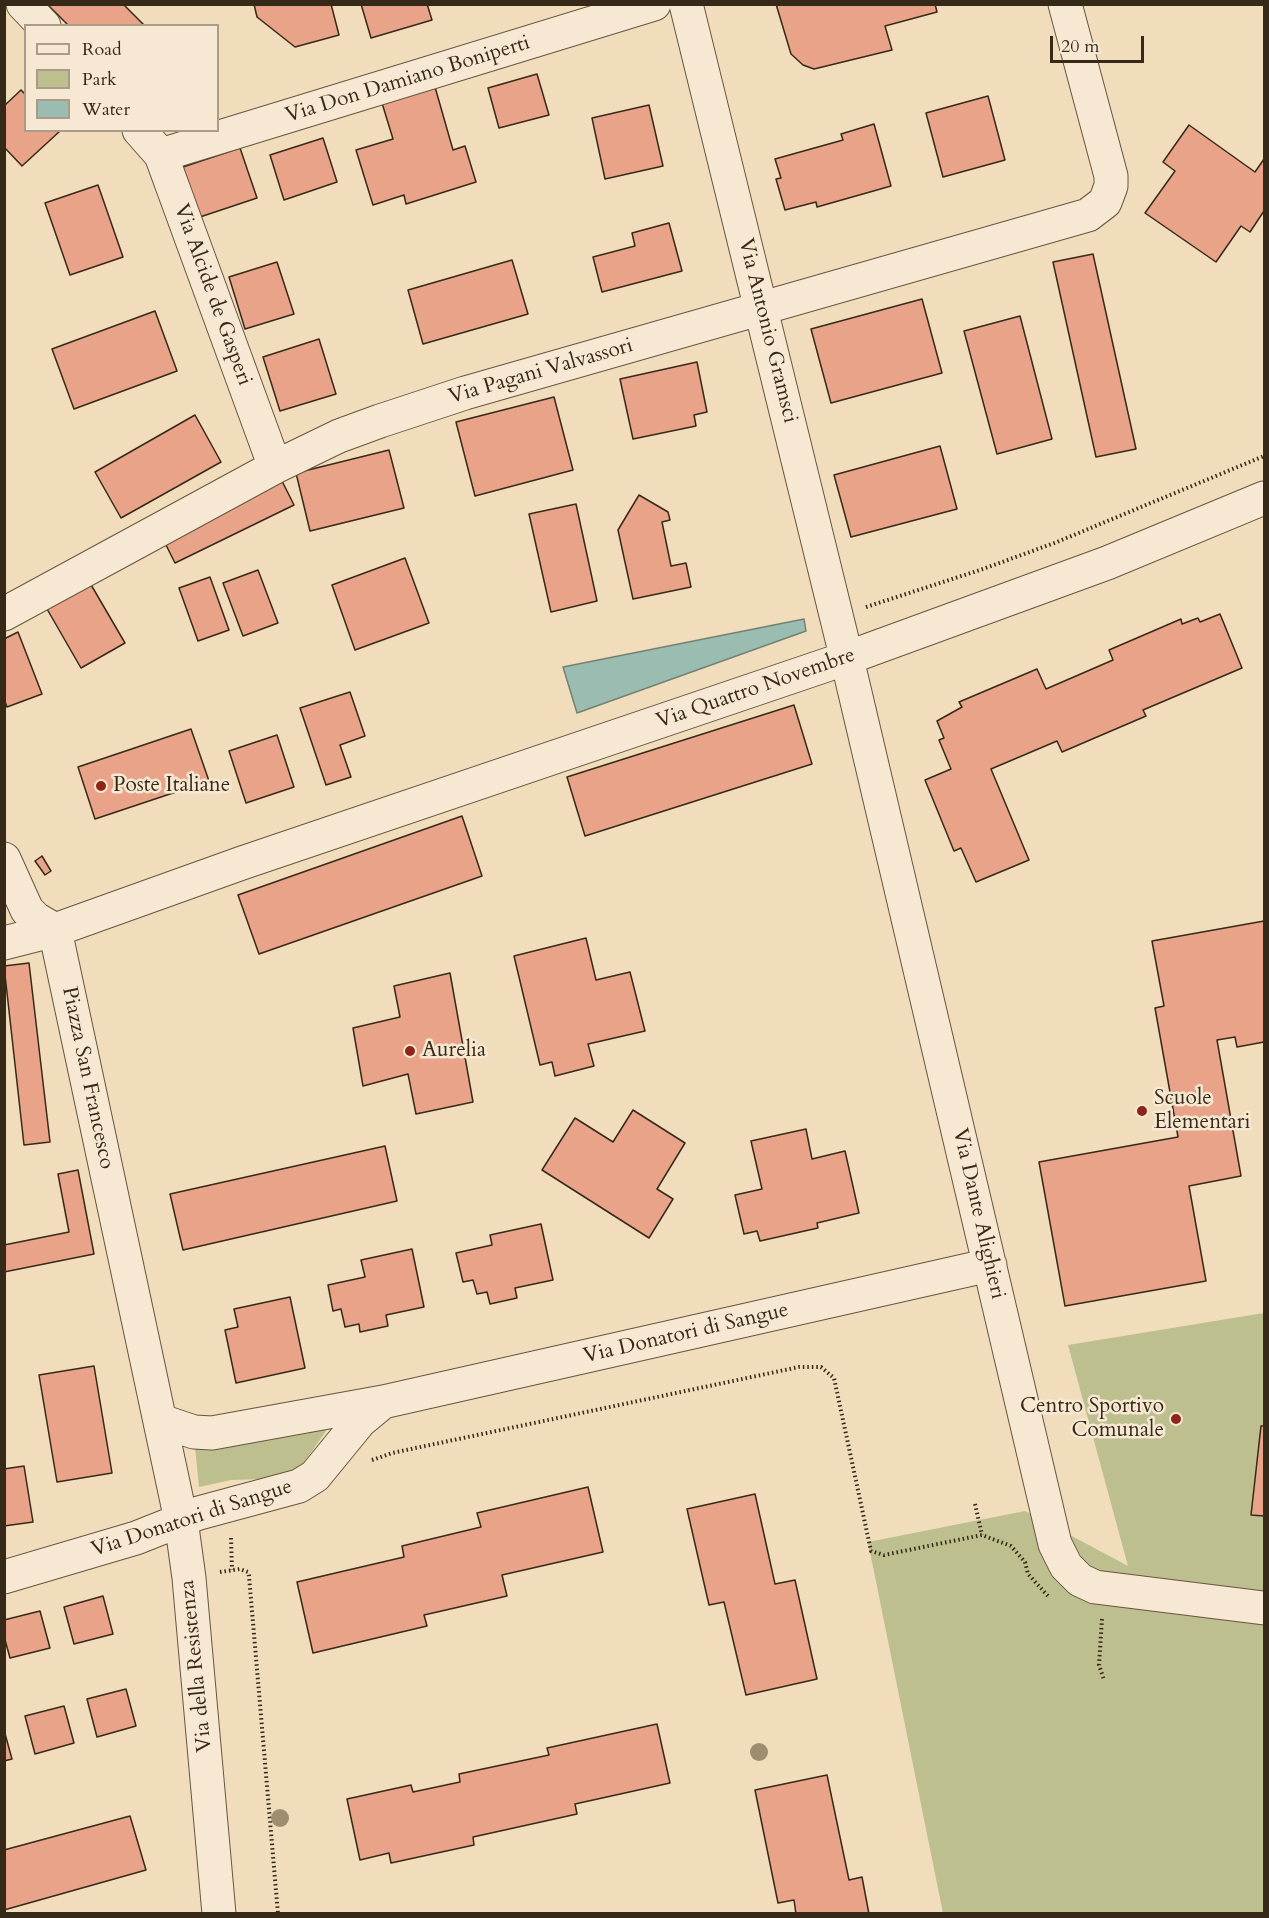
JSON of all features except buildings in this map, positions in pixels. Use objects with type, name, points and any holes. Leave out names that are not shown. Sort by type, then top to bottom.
[{"type":"street","points":[[23,4],[42,24]]},
{"type":"street","name":"Via Don Damiano Boniperti","points":[[161,155],[654,4]]},
{"type":"street","name":"Via Antonio Gramsci","points":[[686,4],[847,658]]},
{"type":"street","name":"Via Pagani Valvassori","points":[[4,614],[275,467],[339,436],[409,411],[1072,222],[1088,215],[1105,202],[1111,186],[1111,176],[1065,4]]},
{"type":"street","name":"Via Alcide de Gasperi","points":[[141,132],[161,155],[275,467]]},
{"type":"street","name":"Via Quattro Novembre","points":[[55,930],[242,863],[847,658],[1107,564],[1264,498]]},
{"type":"street","name":"Via Dante Alighieri","points":[[847,658],[1055,1544],[1066,1566],[1080,1580],[1095,1587],[1264,1608]]},
{"type":"street","points":[[10,873],[31,915],[55,930]]},
{"type":"street","points":[[4,938],[16,918],[10,873]]},
{"type":"street","points":[[4,943],[55,930]]},
{"type":"street","name":"Piazza San Francesco","points":[[55,930],[161,1421]]},
{"type":"street","name":"Via Donatori di Sangue","points":[[161,1421],[194,1432],[212,1433],[383,1402],[990,1265]]},
{"type":"street","name":"Via Donatori di Sangue","points":[[4,1577],[136,1538],[199,1513],[289,1489],[307,1481],[324,1466],[360,1421],[383,1402]]},
{"type":"street","name":"Via della Resistenza","points":[[161,1421],[181,1520],[189,1578],[219,1914]]},
{"type":"path","points":[[837,616],[972,573],[1057,542],[1264,456]]},
{"type":"path","points":[[366,1463],[404,1450],[799,1367],[821,1367],[834,1378],[871,1551],[884,1556],[982,1535],[1011,1546],[1025,1562],[1028,1574],[1044,1594],[1051,1598]]},
{"type":"path","points":[[975,1504],[982,1535]]},
{"type":"path","points":[[232,1570],[230,1542],[235,1533]]},
{"type":"path","points":[[189,1578],[232,1570],[244,1570],[249,1576],[278,1914]]},
{"type":"path","points":[[1096,1614],[1103,1615],[1099,1658],[1104,1680]]},
{"type":"green space","points":[[1264,1313],[1264,1913],[943,1913],[868,1542],[1025,1511],[1128,1566],[1068,1345]]},
{"type":"green space","points":[[331,1424],[300,1468],[263,1479],[231,1480],[199,1487],[195,1447]]},
{"type":"water","points":[[804,619],[806,631],[577,713],[563,667]]},
{"type":"place","name":"Poste Italiane","points":[[101,786]]},
{"type":"place","name":"Aurelia","points":[[410,1051]]},
{"type":"place","name":"Scuole Elementari","points":[[1142,1111]]},
{"type":"place","name":"Centro Sportivo Comunale","points":[[1176,1419]]}]
